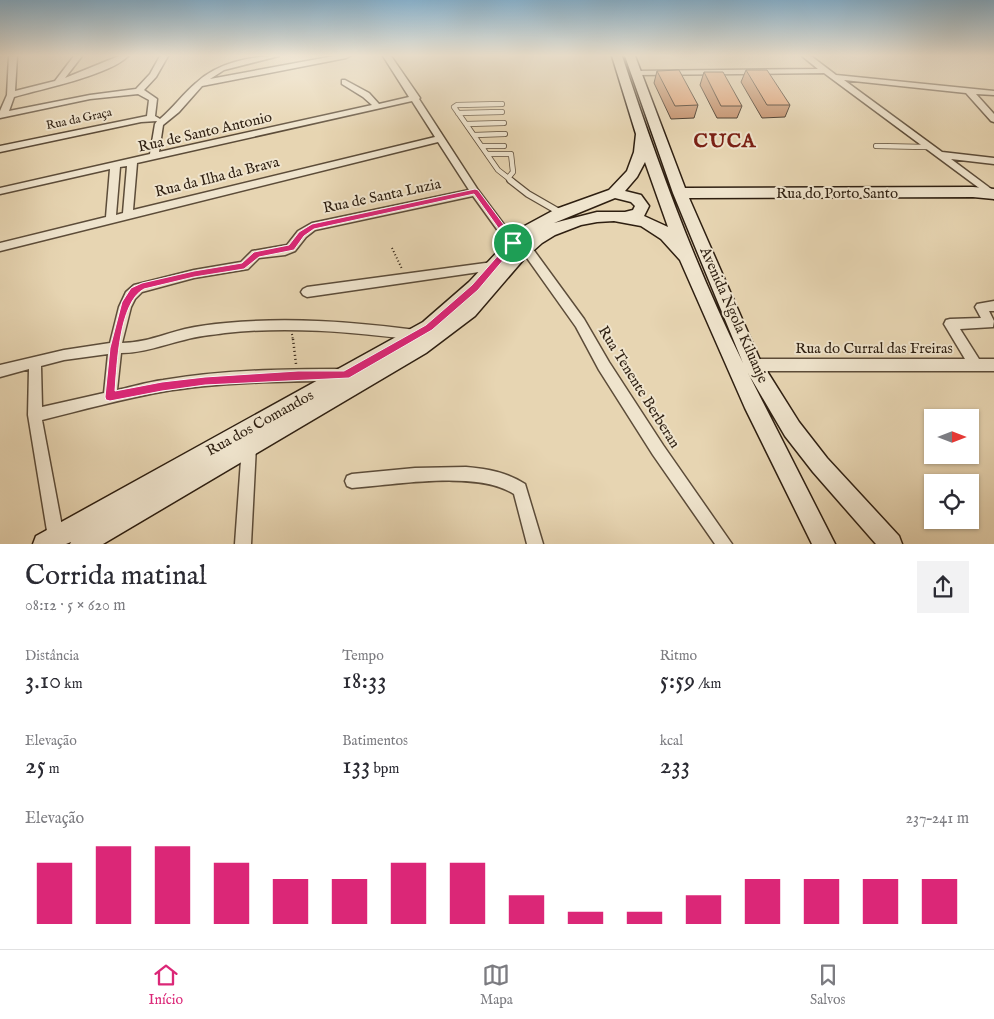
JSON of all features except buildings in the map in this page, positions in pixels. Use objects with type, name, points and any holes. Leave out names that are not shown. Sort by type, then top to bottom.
[{"type":"main road","name":"Avenida Ngola Kiluanje","points":[[625,81],[686,256],[758,415],[824,544]]},
{"type":"main road","name":"Avenida Ngola Kiluanje","points":[[639,81],[680,193],[753,365],[792,429],[820,465],[886,540]]},
{"type":"main road","points":[[614,193],[628,180],[638,166],[642,152],[642,133]]},
{"type":"main road","points":[[614,193],[630,195],[641,202],[640,213],[623,218]]},
{"type":"main road","name":"Rua dos Comandos","points":[[81,544],[420,348],[468,312],[530,230],[561,213],[614,193]]},
{"type":"main road","name":"Rua do Porto Santo","points":[[680,193],[993,194]]},
{"type":"main road","name":"Rua dos Comandos","points":[[50,540],[416,335],[458,304],[475,288],[493,266],[520,245],[567,223],[598,217],[641,221],[659,228],[686,256]]},
{"type":"street","points":[[2,114],[11,95],[12,81]]},
{"type":"street","points":[[11,95],[58,81]]},
{"type":"street","points":[[2,114],[90,97],[139,91],[148,81]]},
{"type":"street","points":[[154,158],[158,128],[163,120],[172,114],[203,81]]},
{"type":"street","points":[[199,84],[213,81]]},
{"type":"street","name":"Rua Tenente Berberan","points":[[405,81],[475,192],[520,245],[580,323],[604,366],[658,450],[724,544]]},
{"type":"street","points":[[840,81],[993,194]]},
{"type":"street","points":[[876,81],[994,93]]},
{"type":"street","points":[[345,82],[366,95],[378,107]]},
{"type":"street","points":[[139,91],[152,100],[151,118]]},
{"type":"street","points":[[969,91],[994,119]]},
{"type":"street","name":"Rua de Santo Antonio","points":[[0,191],[115,167],[416,98]]},
{"type":"street","name":"Rua da Graça","points":[[0,148],[151,118],[163,120]]},
{"type":"street","name":"Rua da Ilha da Brava","points":[[0,247],[441,138]]},
{"type":"street","points":[[938,155],[994,161]]},
{"type":"street","points":[[128,214],[132,163]]},
{"type":"street","points":[[111,219],[115,167]]},
{"type":"street","name":"Rua de Santa Luzia","points":[[114,348],[126,302],[134,291],[142,287],[194,274],[244,266],[256,254],[291,248],[302,234],[312,227],[475,192]]},
{"type":"street","points":[[307,292],[493,266]]},
{"type":"street","points":[[975,364],[950,324],[988,323],[982,307],[994,306]]},
{"type":"street","points":[[0,371],[64,354],[114,348],[135,348],[186,334],[226,328],[291,324],[354,327],[416,335]]},
{"type":"street","points":[[110,397],[114,348]]},
{"type":"street","points":[[35,361],[35,415],[50,540]]},
{"type":"street","name":"Rua do Curral das Freiras","points":[[753,365],[994,365]]},
{"type":"street","points":[[35,415],[162,386],[298,375],[346,375]]},
{"type":"street","points":[[243,544],[249,446]]},
{"type":"street","points":[[352,481],[457,474],[485,474],[500,477],[516,484],[520,489],[536,544]]},
{"type":"lane","points":[[502,104],[457,105],[454,107],[498,170],[528,194],[561,213]]},
{"type":"lane","points":[[458,113],[502,112]]},
{"type":"lane","points":[[466,124],[504,123]]},
{"type":"lane","points":[[474,135],[505,134]]},
{"type":"lane","points":[[482,146],[504,146]]},
{"type":"lane","points":[[876,146],[927,147]]},
{"type":"lane","points":[[487,154],[511,154],[513,172],[508,178]]},
{"type":"path","points":[[392,248],[407,278]]},
{"type":"path","points":[[291,324],[298,375]]},
{"type":"district","name":"CUCA","points":[[725,141]]},
{"type":"route","points":[[475,192],[513,243],[475,288],[429,327],[346,375],[298,375],[205,381],[162,386],[110,397],[114,348],[126,302],[134,291],[142,287],[194,274],[244,266],[256,254],[291,248],[306,230],[312,227],[475,192]]}]
